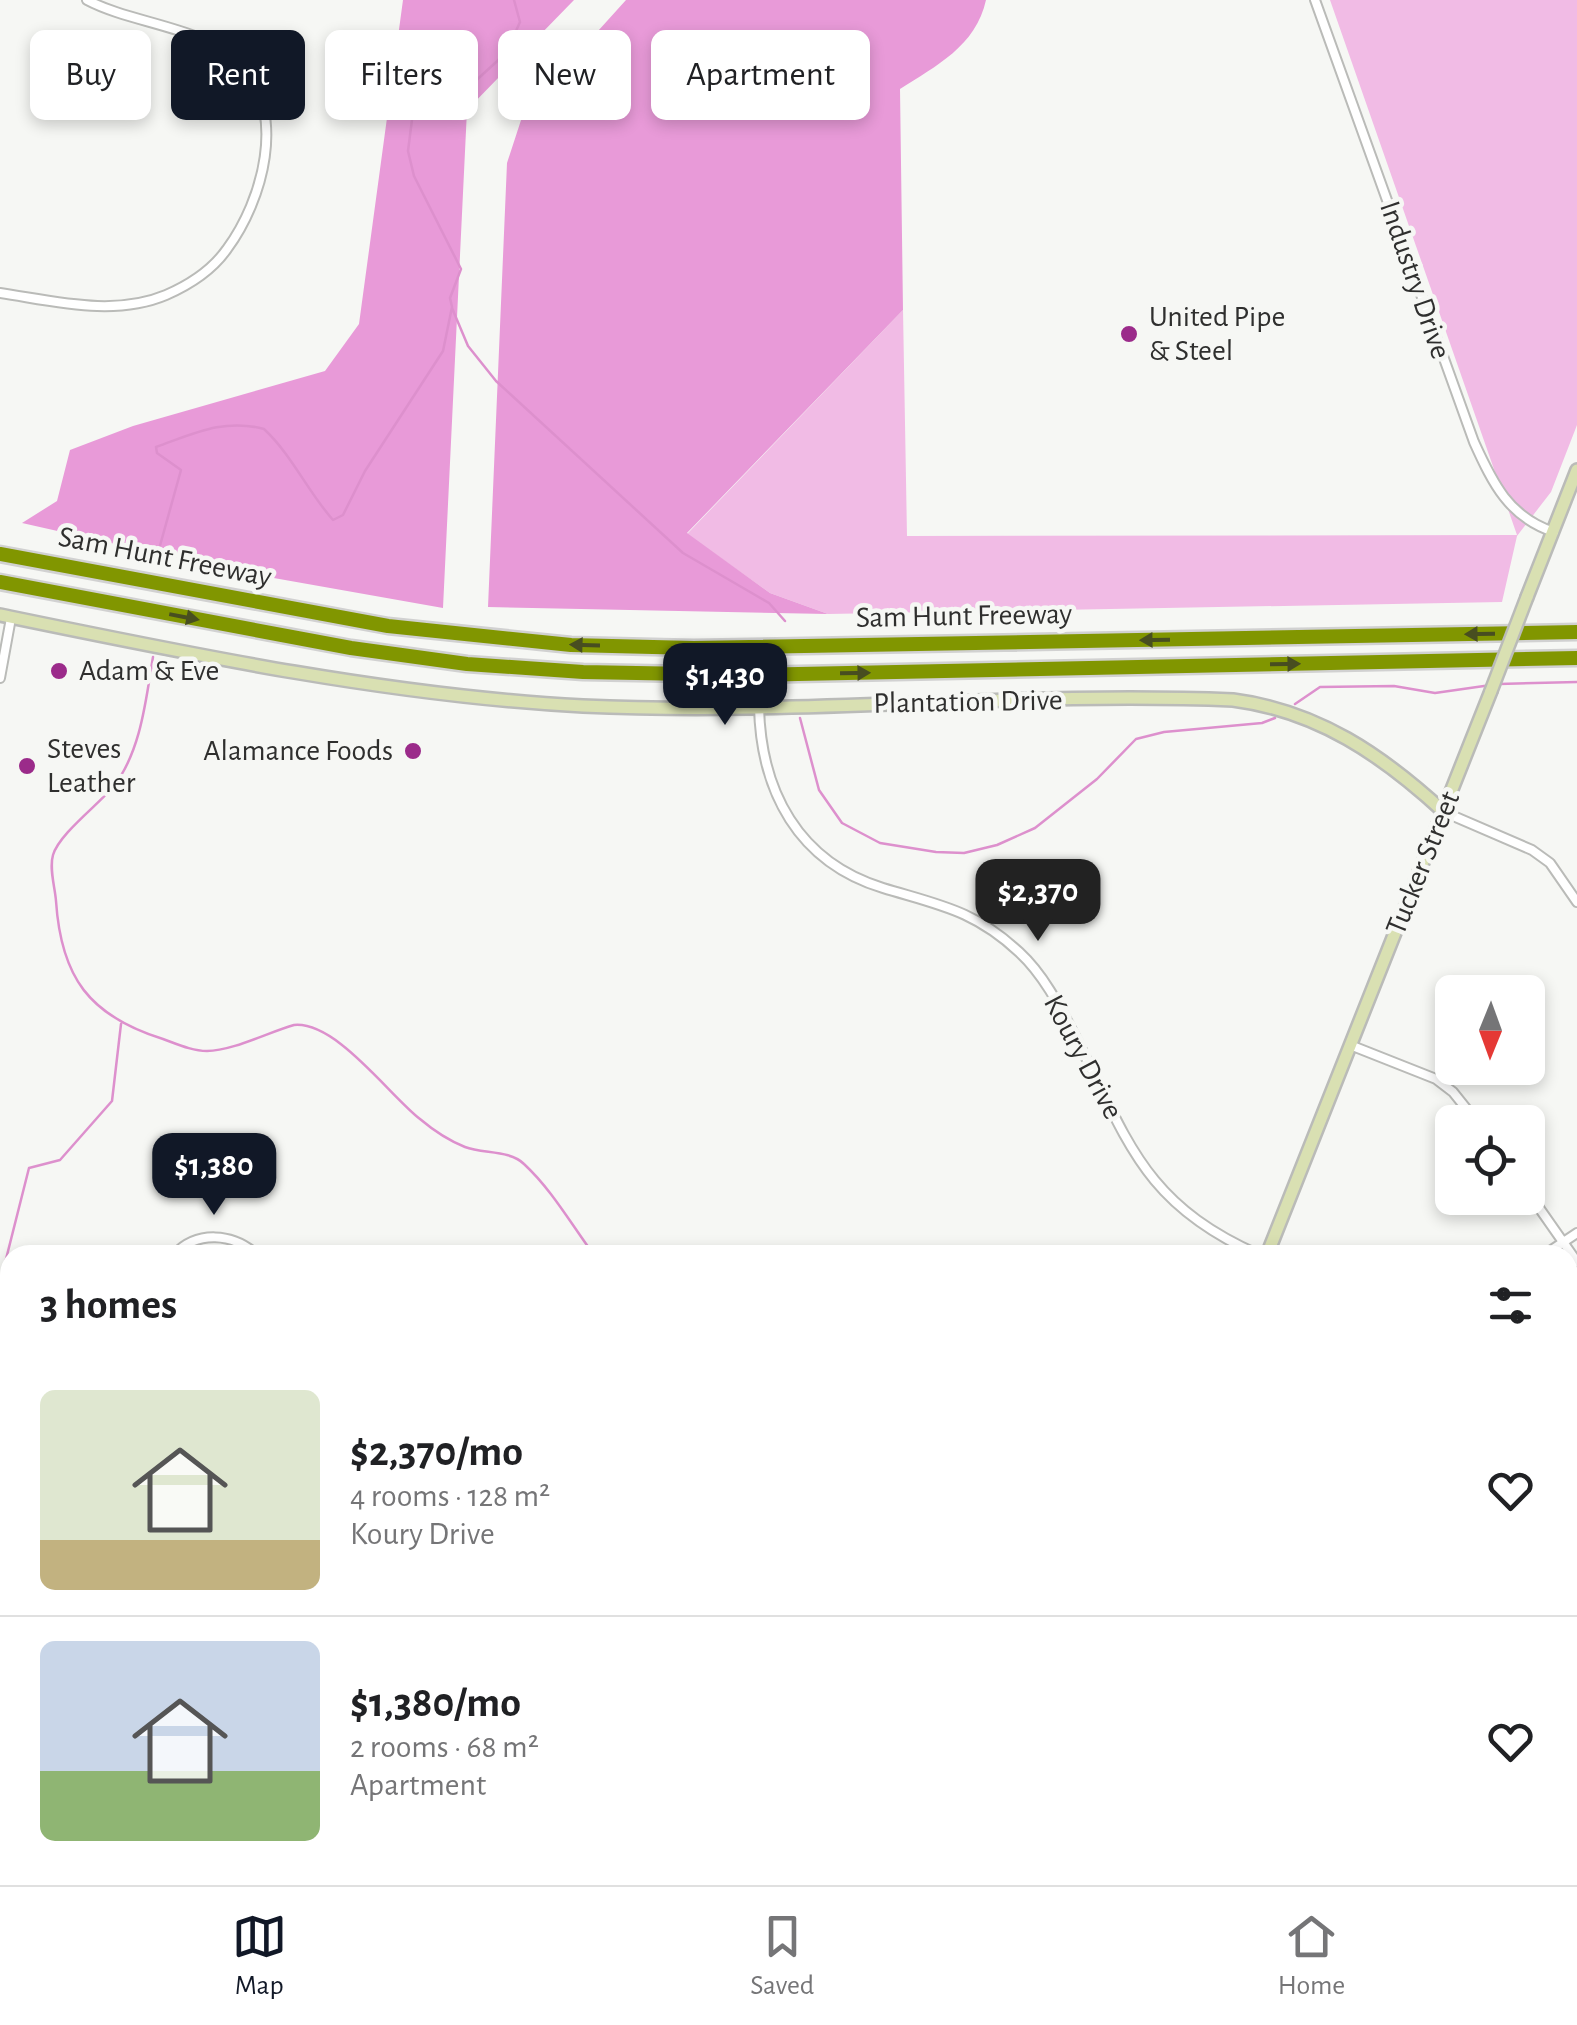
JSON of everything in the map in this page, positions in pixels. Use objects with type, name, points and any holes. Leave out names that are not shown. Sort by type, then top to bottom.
[{"type":"highway","name":"Sam Hunt Freeway","points":[[0,553],[388,626],[571,645],[674,648],[1577,632]]},
{"type":"highway","name":"Sam Hunt Freeway","points":[[0,583],[351,648],[467,664],[583,672],[803,674],[1577,658]]},
{"type":"street","points":[[0,293],[108,307],[166,295],[226,252],[245,218],[258,180],[266,140],[266,109],[242,66],[210,42],[87,0]]},
{"type":"street","name":"Industry Drive","points":[[1315,0],[1479,452],[1517,514],[1532,525],[1554,532]]},
{"type":"street","name":"Tucker Street","points":[[1271,1245],[1577,470]]},
{"type":"street","points":[[0,678],[5,616]]},
{"type":"street","name":"Plantation Drive","points":[[5,616],[319,675],[480,697],[584,706],[759,707],[1178,698],[1257,703],[1306,716],[1354,740],[1444,812],[1532,850],[1550,863],[1577,902]]},
{"type":"street","name":"Koury Drive","points":[[759,707],[764,762],[796,831],[834,866],[858,879],[956,909],[999,934],[1024,956],[1056,999],[1129,1146],[1154,1182],[1188,1215],[1238,1245]]},
{"type":"street","points":[[1350,1045],[1436,1078],[1463,1105]]},
{"type":"street","points":[[1545,1215],[1566,1245]]},
{"type":"street","points":[[1559,1245],[1577,1233]]},
{"type":"street","points":[[184,1245],[221,1236],[244,1245]]},
{"type":"shaded area","points":[[403,0],[574,0],[545,30],[498,30],[498,78],[478,99],[478,30],[399,30]]},
{"type":"shaded area","points":[[626,0],[986,0],[964,42],[900,89],[903,310],[687,533],[770,593],[828,614],[488,607],[507,163],[521,120],[631,120],[631,30],[599,30]]},
{"type":"shaded area","points":[[1330,0],[1577,0],[1577,425],[1551,492],[1517,536],[1502,602],[828,614],[770,593],[687,534],[903,310],[907,536],[1517,535]]},
{"type":"shaded area","points":[[387,120],[467,120],[443,608],[235,571],[22,523],[57,501],[70,450],[133,426],[325,371],[359,324]]},
{"type":"waterway","points":[[156,560],[181,470],[157,453],[156,447],[209,429],[235,425],[264,429],[333,520],[343,515],[365,471],[443,351],[452,307],[450,298],[461,269],[414,176],[408,151],[413,112],[427,95],[457,92],[470,86],[506,53],[520,22],[514,0]]},
{"type":"waterway","points":[[452,308],[468,346],[496,381],[683,553],[769,603],[785,621]]},
{"type":"waterway","points":[[153,657],[141,725],[130,758],[113,787],[63,838],[53,855],[64,951],[84,990],[98,1005],[137,1030],[196,1050],[228,1048],[294,1025],[327,1035],[436,1131],[465,1147],[511,1156],[524,1164],[587,1245]]},
{"type":"waterway","points":[[1499,684],[1577,682]]},
{"type":"waterway","points":[[1295,704],[1320,687],[1394,686],[1435,693],[1491,685]]},
{"type":"waterway","points":[[800,718],[819,790],[842,823],[880,843],[964,853],[997,845],[1035,828],[1097,779],[1136,739],[1164,732],[1262,723],[1275,718]]},
{"type":"waterway","points":[[10,1245],[29,1168],[60,1160],[112,1101],[121,1024]]},
{"type":"place","name":"United Pipe & Steel","points":[[1129,334]]},
{"type":"place","name":"Adam & Eve","points":[[59,671]]},
{"type":"place","name":"Alamance Foods","points":[[413,751]]},
{"type":"place","name":"Steves Leather","points":[[27,766]]}]
